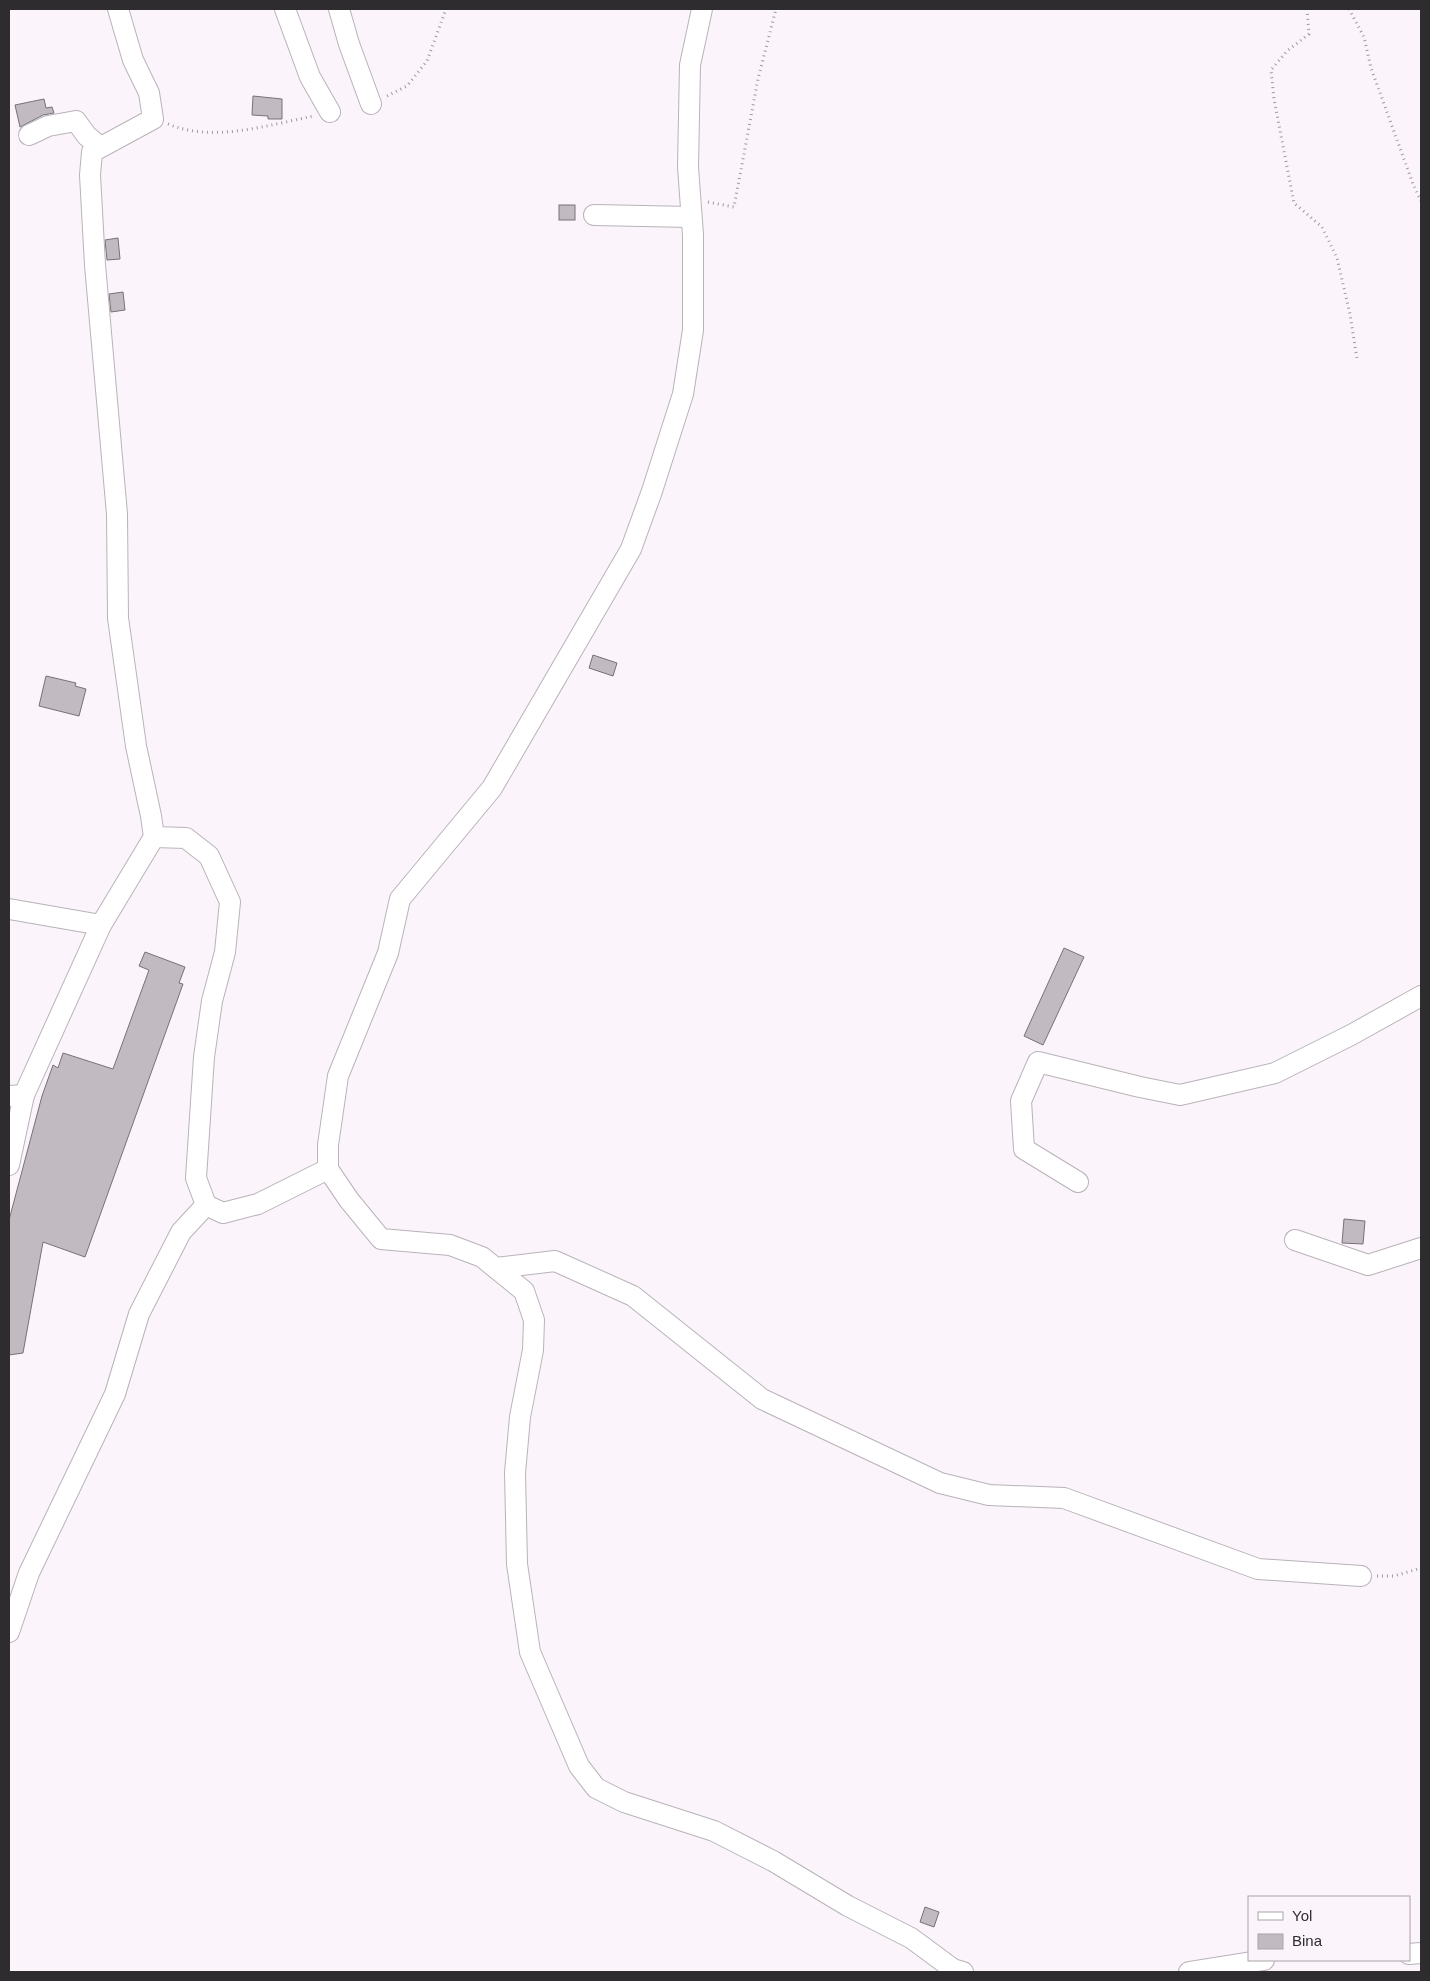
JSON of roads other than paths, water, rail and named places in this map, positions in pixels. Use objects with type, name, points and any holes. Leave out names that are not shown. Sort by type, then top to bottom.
[{"type":"street","points":[[9,1165],[16,1095],[101,925],[154,837],[136,746],[118,618],[117,514],[95,266],[90,175],[92,152],[153,118],[149,94],[133,60],[118,9]]},
{"type":"street","points":[[285,9],[310,78],[330,112]]},
{"type":"street","points":[[339,9],[349,44],[371,104]]},
{"type":"street","points":[[702,9],[690,65],[688,167],[691,208],[693,330],[683,394],[652,491],[631,550],[492,788],[400,899],[388,953],[338,1076],[328,1145],[328,1169],[349,1200],[382,1239],[450,1245],[482,1257],[524,1291],[534,1320],[533,1350],[520,1417],[515,1473],[517,1564],[530,1652],[578,1766],[596,1788],[624,1802],[714,1831],[773,1860],[848,1906],[910,1938],[953,1969],[962,1972]]},
{"type":"street","points":[[29,135],[48,126],[76,121],[87,136],[100,147]]},
{"type":"street","points":[[594,215],[691,208]]},
{"type":"street","points":[[154,837],[186,838],[209,856],[230,902],[225,952],[212,1001],[204,1057],[196,1178],[206,1205],[224,1213],[258,1204],[328,1169]]},
{"type":"street","points":[[9,909],[101,925]]},
{"type":"street","points":[[1078,1182],[1024,1149],[1021,1101],[1038,1062],[1140,1088],[1180,1095],[1275,1073],[1351,1035],[1421,996]]},
{"type":"street","points":[[9,1632],[29,1574],[115,1394],[139,1314],[181,1232],[206,1205]]},
{"type":"street","points":[[1295,1240],[1368,1265],[1421,1248]]},
{"type":"street","points":[[496,1268],[555,1261],[633,1296],[762,1399],[940,1483],[989,1495],[1064,1498],[1258,1569],[1361,1576]]},
{"type":"street","points":[[1189,1972],[1258,1961]]}]
